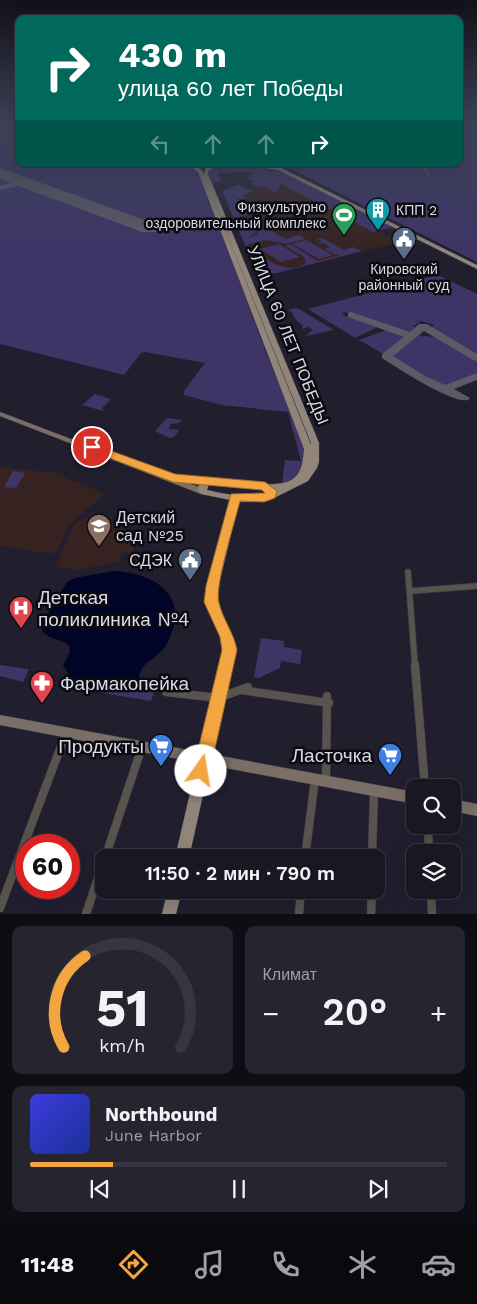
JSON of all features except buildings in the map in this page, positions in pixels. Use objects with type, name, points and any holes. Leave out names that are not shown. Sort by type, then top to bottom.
[{"type":"main road","name":"УЛИЦА 60 ЛЕТ ПОБЕДЫ","points":[[173,478],[204,492],[235,497],[268,498],[301,483],[308,476],[313,467],[315,442],[295,401],[207,182],[196,167]]},
{"type":"main road","points":[[207,182],[206,171],[216,167]]},
{"type":"main road","points":[[267,167],[294,174]]},
{"type":"main road","points":[[277,167],[477,266]]},
{"type":"main road","name":"УЛИЦА 60 ЛЕТ ПОБЕДЫ","points":[[173,478],[278,487],[292,483],[301,477],[306,467],[307,443],[295,401]]},
{"type":"main road","points":[[0,414],[173,478]]},
{"type":"main road","points":[[204,492],[202,486],[208,481]]},
{"type":"main road","points":[[265,486],[271,491],[268,498]]},
{"type":"main road","points":[[184,849],[229,644],[214,611],[211,596],[235,497]]},
{"type":"main road","points":[[0,720],[406,796]]},
{"type":"main road","points":[[461,807],[477,810]]},
{"type":"main road","points":[[169,914],[173,899]]},
{"type":"street","points":[[424,167],[429,175]]},
{"type":"street","points":[[408,572],[424,779]]},
{"type":"street","points":[[411,591],[477,586]]},
{"type":"street","points":[[166,692],[218,698],[245,688],[328,700],[321,780],[307,849]]},
{"type":"street","points":[[0,908],[66,733]]},
{"type":"street","points":[[107,849],[142,747]]},
{"type":"street","points":[[372,849],[374,790]]},
{"type":"street","points":[[86,914],[95,886]]},
{"type":"street","points":[[299,914],[301,899]]},
{"type":"street","points":[[371,914],[372,899]]},
{"type":"street","points":[[431,899],[432,914]]},
{"type":"shaded area","points":[[0,164],[15,164],[15,167],[191,167],[198,171],[209,197],[208,203],[212,206],[267,355],[303,443],[304,458],[297,477],[282,484],[285,460],[301,461],[288,412],[222,405],[184,395],[184,391],[205,363],[145,352],[141,353],[124,375],[0,344]]},
{"type":"shaded area","points":[[463,164],[477,164],[477,262],[287,167],[463,167]]},
{"type":"shaded area","points":[[256,167],[286,173],[394,227],[373,232],[281,184],[278,188],[280,189],[274,189],[277,191],[275,193],[266,187],[251,184],[254,181],[247,178],[253,172],[218,173],[221,182],[213,183],[208,173],[211,169]]},
{"type":"shaded area","points":[[282,180],[400,242],[277,273],[258,275],[224,194]]},
{"type":"shaded area","points":[[237,185],[252,191],[243,196],[245,198],[244,201],[233,196],[258,212],[252,211],[252,214],[239,217],[256,228],[254,229],[257,231],[247,239],[256,234],[261,238],[257,234],[259,230],[268,229],[286,239],[299,235],[305,239],[286,244],[267,240],[247,245],[273,263],[290,268],[306,263],[304,257],[285,246],[290,244],[318,261],[344,254],[335,255],[325,249],[330,247],[323,243],[316,243],[322,242],[319,240],[312,241],[322,238],[344,250],[353,247],[362,251],[277,273],[258,275],[222,191]]},
{"type":"shaded area","points":[[306,240],[333,255],[319,259],[292,244]]},
{"type":"shaded area","points":[[279,244],[300,257],[281,262],[260,249]]},
{"type":"shaded area","points":[[438,275],[477,294],[477,356],[433,330],[431,328],[434,325],[421,321],[414,326],[416,332],[409,334],[345,312],[342,313],[345,316],[380,326],[355,338],[308,309]]},
{"type":"shaded area","points":[[296,308],[334,330],[305,336],[313,330],[308,327],[302,329],[303,326],[296,320],[291,311],[287,310]]},
{"type":"shaded area","points":[[389,329],[408,338],[385,355],[359,340]]},
{"type":"shaded area","points":[[416,335],[442,338],[477,360],[477,376],[444,388],[393,360],[393,354]]},
{"type":"shaded area","points":[[95,394],[111,399],[102,408],[103,411],[82,405]]},
{"type":"shaded area","points":[[167,418],[182,420],[179,423],[171,424],[169,429],[179,430],[174,437],[169,438],[155,431]]},
{"type":"shaded area","points":[[0,467],[55,473],[105,494],[70,524],[57,551],[51,554],[0,545]]},
{"type":"shaded area","points":[[13,471],[25,473],[16,488],[4,487]]},
{"type":"shaded area","name":"Детский сад №25","points":[[88,517],[131,531],[136,538],[131,554],[122,553],[118,562],[79,570],[55,567],[75,523]]},
{"type":"shaded area","points":[[261,638],[284,641],[284,647],[302,650],[300,664],[281,661],[280,668],[259,678],[254,677]]},
{"type":"shaded area","points":[[0,665],[29,669],[23,682],[0,676]]},
{"type":"shaded area","points":[[156,686],[151,701],[97,692],[98,688],[140,692],[146,687]]},
{"type":"water","points":[[113,571],[145,577],[167,592],[173,603],[175,616],[173,630],[162,651],[142,668],[139,678],[129,684],[119,685],[72,680],[63,665],[70,652],[69,646],[45,634],[42,631],[42,623],[67,582],[75,578]]},
{"type":"taxiway","points":[[0,188],[23,182]]},
{"type":"taxiway","points":[[351,315],[411,336]]},
{"type":"taxiway","points":[[411,336],[423,326],[477,358]]},
{"type":"taxiway","points":[[411,336],[386,356],[421,378],[444,389]]},
{"type":"taxiway","points":[[444,389],[477,376]]},
{"type":"taxiway","points":[[444,389],[464,398]]},
{"type":"runway","points":[[0,173],[149,228]]},
{"type":"place","name":"КПП 2","points":[[378,231]]},
{"type":"place","name":"Физкультурно оздоровительный комплекс","points":[[344,236]]},
{"type":"place","name":"Кировский районный суд","points":[[404,260]]},
{"type":"place","name":"Детский сад №25","points":[[99,547]]},
{"type":"place","name":"СДЭК","points":[[190,581]]},
{"type":"place","name":"Детская поликлиника №4","points":[[21,629]]},
{"type":"place","name":"Фармакопейка","points":[[42,704]]},
{"type":"place","name":"Продукты","points":[[161,767]]},
{"type":"place","name":"Ласточка","points":[[390,776]]},
{"type":"route","points":[[92,447],[173,478],[265,486],[271,491],[268,498],[235,497],[227,526],[211,602],[227,637],[229,650],[201,771]]}]
